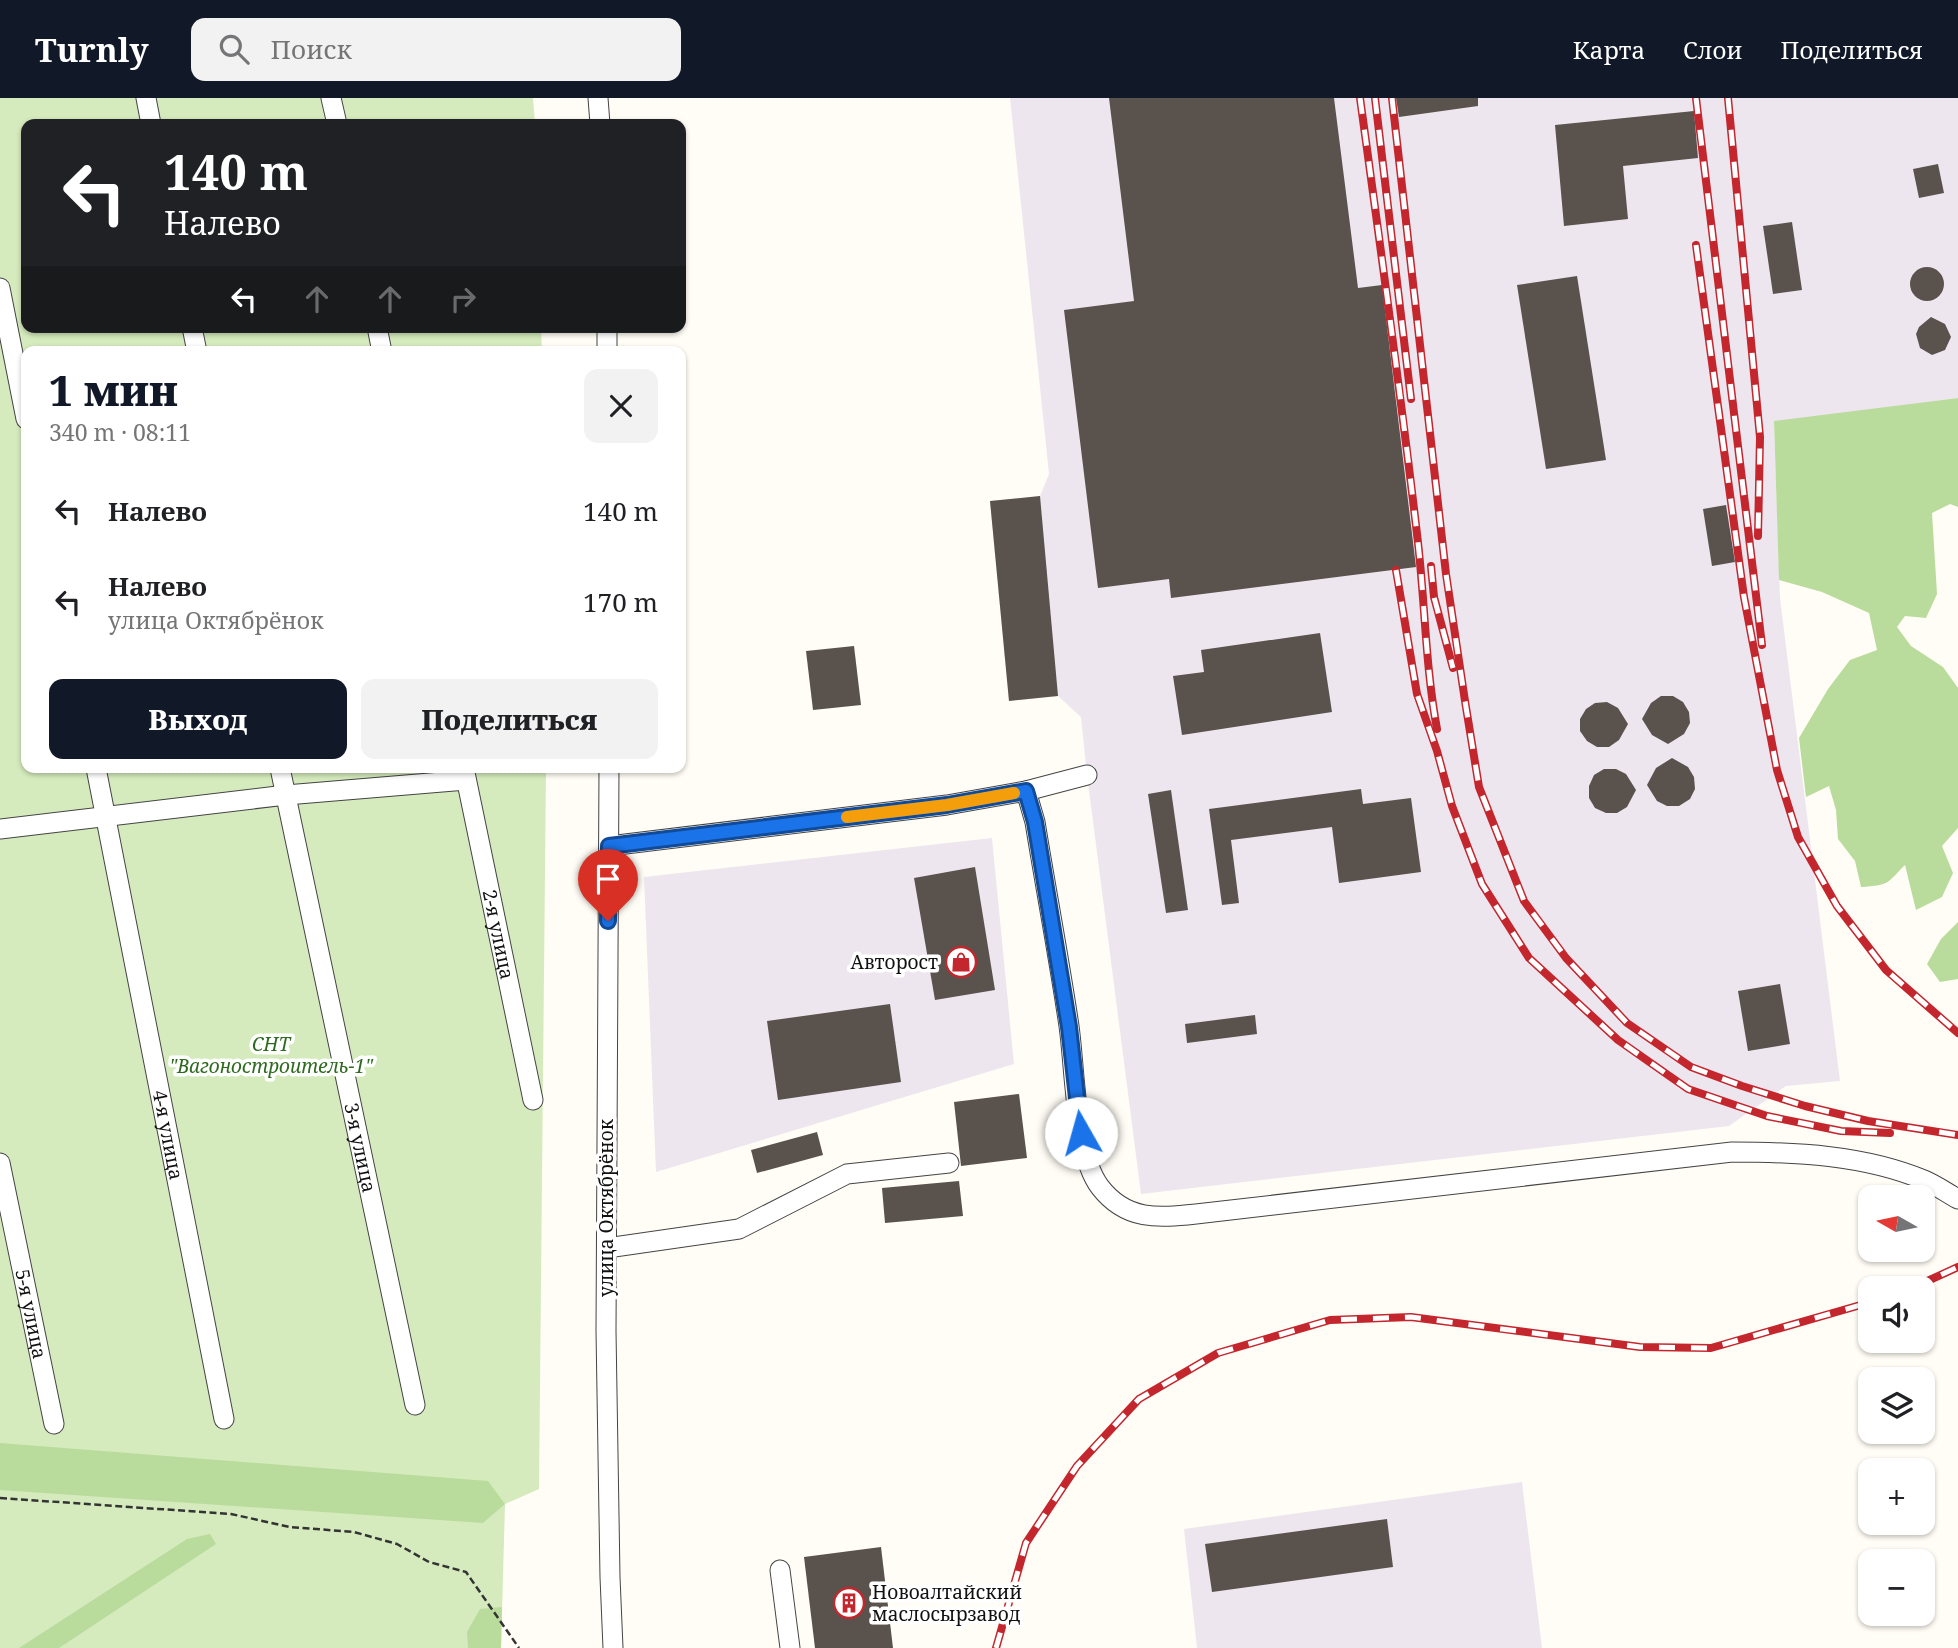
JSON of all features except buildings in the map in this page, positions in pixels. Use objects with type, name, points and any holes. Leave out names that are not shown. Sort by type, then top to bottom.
[{"type":"street","points":[[146,98],[150,119]]},
{"type":"street","points":[[331,98],[336,119]]},
{"type":"street","points":[[598,98],[600,119]]},
{"type":"street","points":[[0,288],[21,394]]},
{"type":"street","name":"4-я улица","points":[[97,773],[224,1419]]},
{"type":"street","name":"3-я улица","points":[[281,773],[415,1405]]},
{"type":"street","name":"улица Октябрёнок","points":[[608,773],[608,1496],[613,1648]]},
{"type":"street","points":[[0,829],[465,774]]},
{"type":"street","name":"2-я улица","points":[[465,774],[533,1100]]},
{"type":"street","points":[[609,846],[947,805],[1026,791],[1087,775]]},
{"type":"street","points":[[1026,791],[1035,822],[1067,1013],[1081,1133],[1094,1180],[1122,1208],[1153,1218],[1172,1217],[1732,1153],[1785,1152],[1858,1161],[1924,1180],[1958,1199]]},
{"type":"street","name":"5-я улица","points":[[0,1163],[54,1424]]},
{"type":"street","points":[[607,1248],[739,1229],[847,1174],[949,1163]]},
{"type":"street","points":[[780,1570],[790,1648]]},
{"type":"path","points":[[0,1498],[231,1514],[290,1527],[354,1532],[397,1544],[429,1562],[466,1572],[519,1648]]},
{"type":"shaded area","points":[[1010,98],[1958,98],[1958,398],[1774,422],[1780,598],[1840,1081],[1786,1086],[1729,1126],[1141,1194],[1081,717],[1058,696],[1009,701],[990,501],[1040,496],[1049,474]]},
{"type":"shaded area","points":[[992,838],[1014,1064],[656,1172],[644,877]]},
{"type":"shaded area","points":[[1522,1482],[1542,1648],[1197,1648],[1184,1529]]},
{"type":"green space","name":"СНТ \"Вагоностроитель-1\"","points":[[0,98],[533,98],[535,119],[21,119],[21,333],[541,333],[542,346],[21,346],[21,773],[546,773],[539,1489],[505,1504],[501,1648],[0,1648]]},
{"type":"green space","points":[[1958,398],[1958,507],[1950,504],[1932,513],[1937,594],[1926,618],[1905,616],[1897,627],[1911,646],[1943,667],[1958,688],[1958,828],[1942,846],[1953,873],[1942,897],[1916,910],[1905,865],[1887,882],[1861,887],[1855,861],[1838,839],[1836,810],[1829,786],[1806,797],[1799,738],[1828,689],[1850,660],[1877,650],[1869,613],[1822,592],[1779,580],[1774,421]]},
{"type":"green space","points":[[1958,922],[1958,979],[1940,982],[1927,964],[1941,939]]},
{"type":"green space","points":[[0,1443],[488,1481],[505,1504],[483,1523],[0,1490]]},
{"type":"green space","points":[[210,1534],[216,1544],[59,1648],[19,1648],[187,1539]]},
{"type":"green space","points":[[502,1607],[501,1648],[468,1648],[467,1632],[480,1609]]},
{"type":"railway","points":[[1360,98],[1420,558],[1430,680],[1437,729]]},
{"type":"railway","points":[[1375,98],[1411,399]]},
{"type":"railway","points":[[1392,98],[1446,574],[1479,787],[1524,901],[1566,958],[1627,1023],[1691,1067],[1805,1106],[1868,1121],[1958,1135]]},
{"type":"railway","points":[[1696,98],[1762,645]]},
{"type":"railway","points":[[1728,98],[1760,437],[1758,536]]},
{"type":"railway","points":[[1696,245],[1744,597],[1777,770],[1798,837],[1837,906],[1886,970],[1958,1033]]},
{"type":"railway","points":[[1431,566],[1434,597],[1453,668]]},
{"type":"railway","points":[[1396,570],[1417,694],[1452,806],[1482,884],[1529,958],[1618,1040],[1688,1089],[1767,1116],[1841,1131],[1890,1133]]},
{"type":"railway","points":[[1935,1278],[1958,1267]]},
{"type":"railway","points":[[996,1648],[1026,1543],[1077,1466],[1139,1399],[1218,1353],[1330,1320],[1411,1317],[1640,1347],[1711,1348],[1858,1306]]},
{"type":"slow traffic","points":[[847,817],[947,805],[1014,793]]},
{"type":"place","name":"Авторост","points":[[961,962]]},
{"type":"place","name":"Новоалтайский маслосырзавод","points":[[849,1603]]},
{"type":"route","points":[[608,921],[609,846],[947,805],[1026,791],[1035,822],[1069,1027],[1081,1133]]}]
